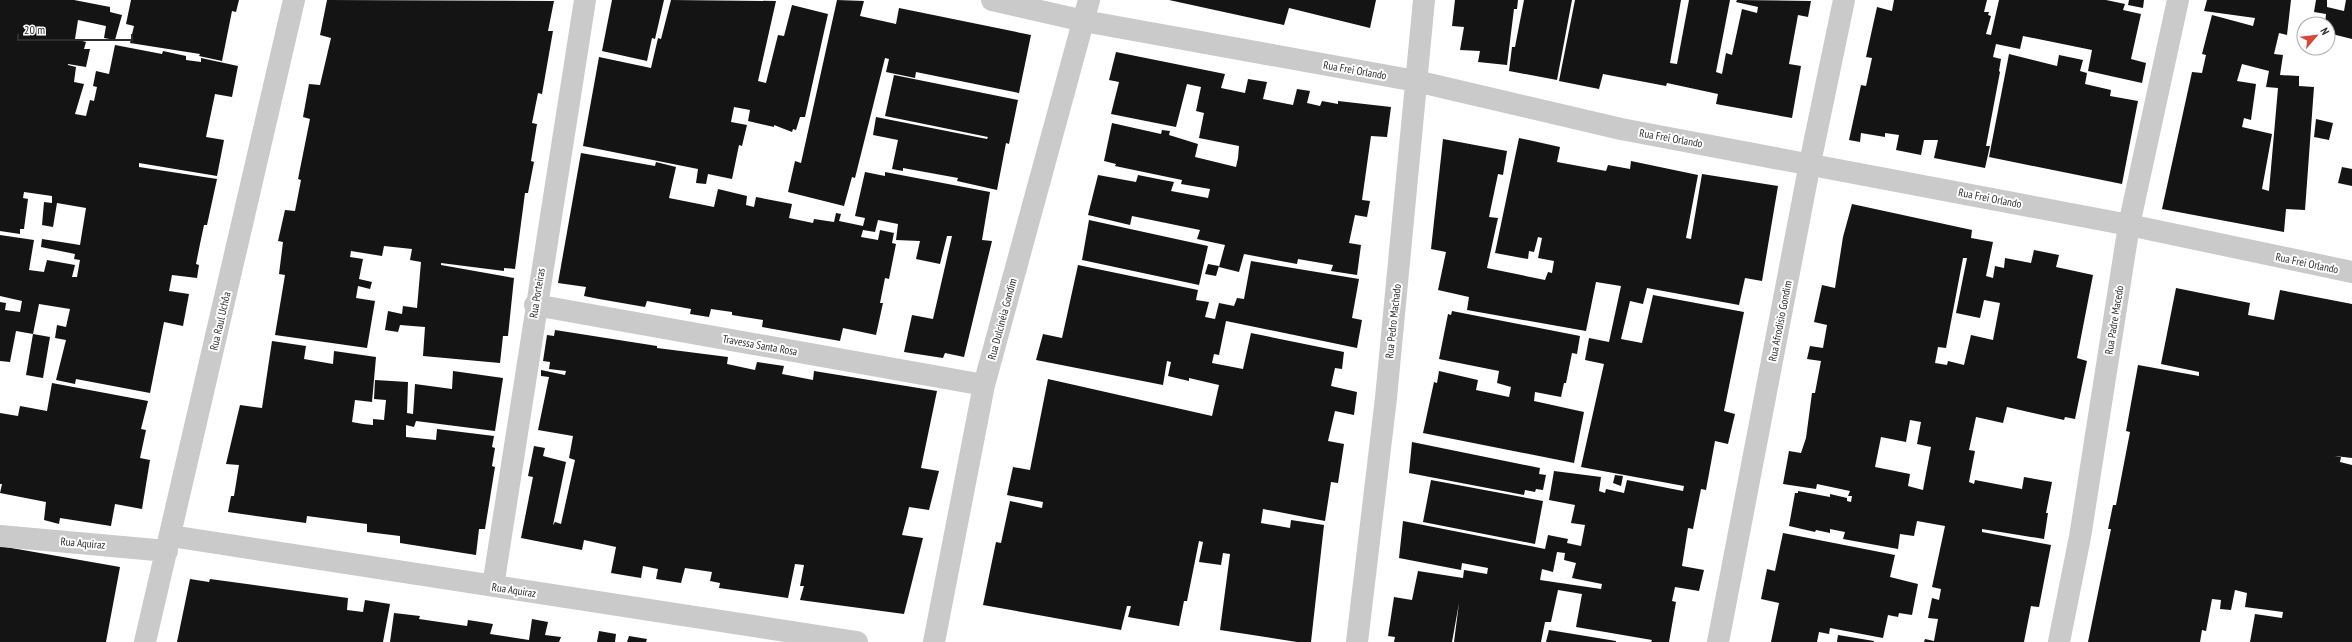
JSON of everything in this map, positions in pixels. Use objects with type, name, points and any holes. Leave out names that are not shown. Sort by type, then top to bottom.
[{"type":"street","name":"Rua Raul Uchôa","points":[[145,642],[294,0]]},
{"type":"street","name":"Rua Porteiras","points":[[493,586],[535,305],[585,0]]},
{"type":"street","name":"Rua Frei Orlando","points":[[992,0],[1084,21],[1416,81],[1621,129],[1810,163],[2129,225],[2352,272]]},
{"type":"street","name":"Rua Dulcinéia Gondim","points":[[934,642],[984,385],[1089,0]]},
{"type":"street","name":"Rua Pedro Machado","points":[[1357,642],[1386,398],[1424,0]]},
{"type":"street","name":"Rua Afrodísio Gondim","points":[[1718,642],[1810,163],[1844,0]]},
{"type":"street","name":"Rua Padre Macedo","points":[[2059,642],[2080,537],[2129,225],[2178,0]]},
{"type":"street","name":"Travessa Santa Rosa","points":[[535,305],[984,385]]},
{"type":"street","name":"Rua Aquiraz","points":[[0,536],[169,543],[493,586],[857,642]]},
{"type":"building","points":[[0,0],[74,0],[110,7],[110,12],[122,15],[115,40],[104,38],[106,26],[78,20],[75,39],[86,42],[84,49],[90,49],[86,67],[68,64],[76,67],[74,82],[84,84],[75,114],[86,116],[90,100],[94,101],[97,87],[93,86],[96,71],[109,74],[115,45],[162,54],[163,51],[186,56],[186,60],[201,62],[201,58],[238,66],[232,97],[215,94],[206,137],[224,140],[217,176],[139,163],[139,167],[217,179],[207,225],[204,225],[200,244],[196,264],[199,265],[197,278],[172,275],[169,291],[189,294],[183,326],[164,322],[150,393],[76,379],[75,384],[56,380],[66,340],[55,338],[57,325],[66,327],[70,309],[39,304],[33,334],[16,331],[10,362],[0,361],[0,302],[6,303],[5,310],[20,312],[22,301],[0,296],[0,235],[34,240],[29,270],[44,272],[47,260],[75,265],[72,277],[77,277],[80,260],[74,259],[75,254],[41,247],[42,239],[80,245],[86,208],[57,203],[53,227],[42,225],[44,202],[52,203],[52,196],[24,192],[23,198],[28,199],[24,229],[20,229],[20,234],[0,231]]},
{"type":"building","points":[[131,0],[239,0],[236,12],[232,11],[222,61],[199,56],[200,54],[130,43],[134,26],[126,24]]},
{"type":"building","points":[[327,0],[554,1],[548,31],[553,31],[542,94],[538,93],[532,123],[537,124],[531,161],[534,162],[528,193],[525,193],[515,269],[504,268],[504,271],[441,263],[441,265],[514,278],[508,336],[503,336],[500,363],[423,356],[425,327],[400,325],[398,332],[385,330],[388,311],[402,314],[403,306],[417,308],[421,262],[410,260],[412,249],[384,246],[382,256],[351,251],[350,257],[363,259],[359,279],[372,282],[370,289],[358,286],[356,298],[375,301],[367,348],[275,335],[285,275],[279,274],[283,242],[278,241],[285,210],[295,211],[301,180],[298,179],[310,119],[303,117],[309,84],[320,85],[331,38],[320,35]]},
{"type":"building","points":[[612,0],[664,0],[655,39],[652,38],[647,61],[602,51]]},
{"type":"building","points":[[671,0],[776,1],[758,81],[766,83],[778,35],[784,36],[792,5],[828,14],[805,117],[800,117],[796,130],[793,129],[792,132],[774,125],[774,127],[748,121],[750,110],[734,107],[731,122],[747,125],[742,146],[739,145],[732,179],[708,174],[706,184],[696,183],[698,169],[583,146],[599,57],[651,68],[658,38],[661,39]]},
{"type":"building","points":[[837,0],[864,1],[860,16],[896,24],[899,8],[1031,35],[1019,93],[916,72],[915,78],[886,72],[889,59],[885,58],[855,178],[852,177],[844,206],[788,192],[795,161],[801,163]]},
{"type":"building","points":[[1169,0],[1376,0],[1370,28],[1289,8],[1284,25]]},
{"type":"building","points":[[1455,0],[1518,0],[1517,9],[1514,9],[1507,65],[1478,62],[1480,51],[1460,50],[1464,27],[1452,26]]},
{"type":"building","points":[[1524,0],[1572,0],[1557,80],[1509,71],[1512,47],[1515,47]]},
{"type":"building","points":[[1575,0],[1681,0],[1670,63],[1677,64],[1689,0],[1730,0],[1716,72],[1722,74],[1726,53],[1732,55],[1742,9],[1757,13],[1758,7],[1736,2],[1737,0],[1811,1],[1808,17],[1798,15],[1789,64],[1801,66],[1792,118],[1716,104],[1718,94],[1667,83],[1666,86],[1603,74],[1599,89],[1559,81]]},
{"type":"building","points":[[1894,0],[1987,0],[1984,12],[1989,12],[1988,15],[1991,16],[1986,34],[1991,35],[1999,0],[2106,0],[2125,4],[2123,10],[2141,14],[2131,59],[2146,63],[2142,83],[2088,71],[2092,50],[2023,36],[2020,49],[1996,44],[1993,57],[2001,59],[2000,72],[1986,146],[1990,146],[1985,168],[1934,158],[1938,140],[1924,140],[1921,155],[1896,150],[1899,135],[1885,133],[1885,137],[1861,133],[1860,142],[1849,140],[1861,85],[1866,86],[1872,58],[1866,57],[1877,7],[1892,11]]},
{"type":"building","points":[[2129,0],[2144,0],[2143,8],[2128,5]]},
{"type":"building","points":[[2207,0],[2291,0],[2287,35],[2279,33],[2274,54],[2283,55],[2280,75],[2299,76],[2299,86],[2314,87],[2305,210],[2286,209],[2284,232],[2162,209],[2192,72],[2202,73],[2206,55],[2202,54],[2212,15],[2253,26],[2255,18],[2204,11]],"holes":[[[2242,64],[2269,71],[2266,87],[2278,88],[2269,191],[2262,189],[2272,134],[2242,127],[2244,118],[2251,120],[2256,84],[2237,81]]]},
{"type":"building","points":[[2316,0],[2327,0],[2327,7],[2344,11],[2346,0],[2352,0],[2352,39],[2336,35],[2336,16],[2326,16],[2326,14],[2314,12]]},
{"type":"building","points":[[1116,52],[1225,74],[1221,88],[1245,93],[1248,79],[1267,82],[1263,99],[1293,105],[1297,89],[1310,91],[1307,103],[1320,106],[1322,101],[1338,104],[1338,101],[1391,107],[1387,137],[1371,136],[1362,200],[1370,201],[1367,217],[1355,215],[1349,243],[1361,245],[1357,275],[1331,271],[1333,265],[1298,259],[1297,264],[1244,254],[1239,272],[1219,267],[1225,245],[1197,239],[1200,230],[1132,216],[1130,225],[1088,215],[1098,175],[1136,182],[1138,175],[1174,182],[1171,191],[1208,198],[1210,189],[1181,184],[1182,180],[1115,166],[1116,164],[1104,161],[1112,123],[1161,134],[1162,130],[1170,131],[1169,135],[1198,144],[1195,157],[1236,167],[1238,158],[1239,146],[1199,138],[1204,113],[1196,111],[1201,87],[1187,84],[1176,127],[1111,114],[1119,82],[1109,80]]},
{"type":"building","points":[[2009,54],[2057,66],[2059,55],[2083,60],[2080,71],[2087,73],[2085,84],[2111,90],[2110,96],[2138,101],[2122,184],[1989,157]]},
{"type":"building","points":[[894,75],[1018,100],[1009,144],[1006,143],[997,190],[957,181],[958,178],[903,168],[903,171],[892,169],[898,140],[873,135],[876,117],[987,139],[988,137],[885,116]]},
{"type":"building","points":[[2316,119],[2333,123],[2329,140],[2314,137]]},
{"type":"building","points":[[1519,138],[1560,147],[1557,162],[1606,171],[1608,165],[1630,169],[1631,161],[1698,175],[1686,238],[1691,239],[1702,174],[1778,186],[1762,281],[1745,278],[1739,305],[1647,288],[1643,304],[1630,301],[1621,339],[1642,343],[1653,295],[1744,312],[1724,411],[1735,414],[1728,444],[1715,441],[1706,490],[1701,489],[1693,529],[1688,528],[1682,566],[1704,570],[1699,591],[1675,587],[1672,601],[1676,602],[1669,642],[1651,642],[1652,640],[1576,627],[1582,594],[1558,590],[1551,622],[1545,622],[1541,642],[1454,642],[1459,603],[1452,642],[1394,642],[1395,637],[1388,636],[1394,597],[1412,600],[1418,571],[1463,578],[1464,570],[1487,574],[1488,568],[1462,563],[1461,570],[1399,558],[1403,521],[1545,549],[1548,535],[1568,539],[1567,543],[1581,546],[1585,525],[1571,523],[1575,505],[1549,500],[1554,471],[1601,477],[1599,491],[1605,493],[1606,489],[1624,493],[1627,480],[1683,491],[1684,486],[1581,467],[1604,364],[1585,360],[1589,338],[1609,342],[1621,286],[1596,282],[1586,331],[1467,310],[1469,297],[1438,290],[1446,252],[1431,249],[1443,139],[1507,151],[1503,175],[1498,174],[1489,217],[1498,218],[1487,268],[1545,280],[1548,272],[1552,273],[1554,261],[1538,258],[1542,238],[1538,237],[1534,252],[1529,251],[1528,259],[1495,253]],"holes":[[[1557,552],[1565,553],[1564,560],[1576,563],[1572,578],[1602,584],[1601,589],[1540,580],[1542,569],[1553,572]]]},
{"type":"building","points":[[581,153],[655,166],[656,162],[676,167],[669,198],[714,207],[718,189],[747,196],[746,205],[754,207],[756,197],[792,204],[789,218],[813,223],[814,219],[834,222],[836,213],[841,214],[839,221],[863,226],[865,218],[855,216],[865,172],[885,176],[885,172],[990,192],[982,240],[992,241],[964,357],[945,353],[943,358],[904,352],[912,315],[933,319],[952,236],[947,236],[940,264],[916,259],[920,241],[896,240],[898,224],[878,220],[875,232],[863,230],[861,237],[878,240],[880,230],[894,233],[892,243],[896,244],[889,279],[885,278],[880,303],[883,303],[876,335],[843,328],[840,341],[762,327],[763,320],[732,315],[732,312],[711,309],[709,317],[690,314],[691,309],[647,301],[645,307],[584,296],[586,287],[558,283]]},
{"type":"building","points":[[2342,167],[2352,169],[2352,186],[2338,183]]},
{"type":"building","points":[[1852,204],[1972,230],[1971,238],[1993,242],[1986,276],[1993,278],[1995,266],[2004,268],[2005,258],[2031,263],[2034,250],[2059,255],[2056,267],[2093,275],[2077,358],[2087,361],[2075,419],[2065,417],[2064,420],[2007,407],[2003,423],[1976,417],[1969,450],[1975,451],[1969,482],[1974,484],[1975,480],[2022,489],[2024,477],[2052,482],[2046,513],[2048,513],[2044,539],[1982,529],[1982,532],[2051,545],[2039,607],[2031,606],[2024,642],[1924,642],[1925,639],[1934,641],[1938,619],[1928,618],[1932,598],[1939,600],[1941,589],[1932,587],[1945,526],[1917,521],[1914,536],[1900,534],[1898,549],[1843,539],[1845,532],[1830,529],[1830,533],[1816,530],[1815,532],[1789,526],[1795,493],[1798,493],[1798,491],[1830,497],[1830,494],[1847,498],[1847,501],[1851,502],[1852,496],[1848,496],[1850,491],[1817,484],[1816,489],[1783,484],[1789,451],[1801,453],[1806,438],[1812,393],[1815,393],[1821,361],[1807,359],[1810,346],[1823,348],[1827,325],[1814,322],[1822,285],[1835,288],[1843,237]],"holes":[[[1963,258],[1967,258],[1956,313],[1980,318],[1984,300],[2000,303],[1993,340],[1971,335],[1964,365],[1948,361],[1947,365],[1935,363],[1938,347],[1946,348]],[[1910,420],[1921,422],[1917,444],[1931,447],[1923,490],[1908,486],[1910,474],[1875,467],[1881,437],[1906,442]]]},
{"type":"building","points":[[1089,220],[1208,246],[1199,285],[1082,260]]},
{"type":"building","points":[[1251,261],[1359,279],[1352,318],[1362,320],[1357,348],[1226,321],[1219,355],[1214,354],[1212,363],[1243,369],[1251,333],[1344,352],[1342,369],[1335,368],[1331,386],[1357,392],[1354,415],[1335,411],[1328,441],[1344,444],[1338,483],[1331,482],[1325,521],[1263,509],[1261,523],[1290,528],[1291,520],[1324,525],[1311,642],[1297,642],[1220,630],[1230,554],[1223,553],[1221,565],[1199,562],[1203,542],[1199,541],[1187,601],[1184,601],[1179,626],[1128,617],[1131,606],[1127,606],[1121,630],[983,605],[996,542],[1001,543],[1010,501],[1042,508],[1043,502],[1007,495],[1013,467],[1030,470],[1048,379],[1212,416],[1219,385],[1189,378],[1189,381],[1168,376],[1171,362],[1167,361],[1163,385],[1036,360],[1043,334],[1062,338],[1078,265],[1198,290],[1196,300],[1209,302],[1205,317],[1215,319],[1219,303],[1234,306],[1237,298],[1244,299]]},
{"type":"building","points":[[1208,264],[1219,266],[1216,276],[1205,274]]},
{"type":"building","points":[[2176,288],[2250,303],[2248,315],[2274,320],[2280,290],[2352,304],[2352,458],[2335,456],[2341,457],[2340,462],[2352,465],[2352,642],[2250,642],[2255,614],[2282,618],[2283,612],[2245,607],[2247,593],[2235,590],[2231,610],[2220,609],[2221,600],[2212,599],[2206,631],[2202,630],[2200,642],[2088,642],[2111,529],[2108,529],[2113,505],[2116,505],[2130,432],[2126,431],[2138,365],[2199,376],[2199,372],[2161,364]]},
{"type":"building","points":[[1452,311],[1580,336],[1577,354],[1572,353],[1566,383],[1564,383],[1561,397],[1535,392],[1534,401],[1584,412],[1574,463],[1423,433],[1434,382],[1437,383],[1439,371],[1478,380],[1476,390],[1509,397],[1511,387],[1497,383],[1499,371],[1439,359],[1448,314],[1451,315]]},
{"type":"building","points":[[555,330],[657,346],[657,348],[728,357],[727,364],[755,370],[757,362],[784,366],[782,374],[813,380],[814,371],[937,391],[921,468],[939,471],[929,510],[909,507],[902,535],[923,538],[904,614],[800,600],[804,586],[800,586],[804,565],[795,564],[788,598],[719,588],[720,583],[710,581],[712,572],[685,568],[681,583],[656,579],[658,569],[643,566],[641,578],[611,573],[616,547],[584,540],[582,550],[521,538],[533,477],[528,476],[534,446],[545,448],[543,456],[566,462],[553,525],[555,522],[561,524],[575,460],[569,458],[573,436],[538,430],[549,377],[541,376],[541,370],[565,375],[566,371],[549,369],[550,362],[543,361],[547,335],[554,336]]},
{"type":"building","points":[[33,334],[50,337],[43,378],[26,375]]},
{"type":"building","points":[[272,341],[306,346],[304,359],[333,364],[334,351],[376,357],[372,402],[355,400],[352,422],[363,424],[373,425],[373,419],[384,420],[386,400],[374,399],[375,380],[408,382],[407,413],[413,414],[415,384],[452,389],[453,371],[503,378],[495,431],[416,421],[414,427],[406,425],[406,437],[436,440],[437,429],[494,436],[492,447],[495,448],[492,466],[495,467],[485,529],[479,529],[476,555],[400,543],[400,536],[367,532],[367,524],[307,516],[306,523],[228,512],[231,496],[234,496],[239,465],[226,464],[240,405],[262,408]]},
{"type":"building","points":[[52,383],[148,401],[141,429],[146,430],[140,458],[150,460],[142,509],[115,504],[111,526],[60,518],[59,524],[44,520],[46,502],[0,493],[2,484],[0,484],[0,413],[18,416],[20,406],[47,411]]},
{"type":"building","points":[[1412,442],[1540,468],[1539,474],[1546,475],[1543,490],[1536,489],[1535,492],[1525,490],[1524,495],[1409,473]]},
{"type":"building","points":[[1615,475],[1623,476],[1621,486],[1613,483]]},
{"type":"building","points":[[1431,480],[1543,501],[1535,544],[1423,522]]},
{"type":"building","points":[[1783,533],[1895,555],[1890,577],[1918,584],[1912,615],[1899,613],[1898,617],[1888,615],[1883,638],[1830,628],[1829,634],[1819,632],[1817,642],[1771,642],[1779,603],[1761,599],[1767,569],[1775,571]]},
{"type":"building","points":[[0,546],[120,567],[106,642],[0,642]]},
{"type":"building","points":[[190,579],[209,582],[210,579],[348,598],[347,610],[363,612],[365,600],[390,604],[383,642],[177,642]]},
{"type":"building","points":[[394,613],[420,616],[419,619],[467,626],[468,620],[493,624],[490,634],[529,640],[532,619],[548,622],[545,635],[561,637],[559,642],[390,642]]},
{"type":"building","points":[[1549,630],[1616,641],[1616,642],[1546,642]]},
{"type":"building","points":[[599,631],[616,634],[615,642],[597,642]]},
{"type":"building","points":[[1838,635],[1874,641],[1874,642],[1837,642]]},
{"type":"building","points":[[629,636],[647,639],[646,642],[627,642]]}]
